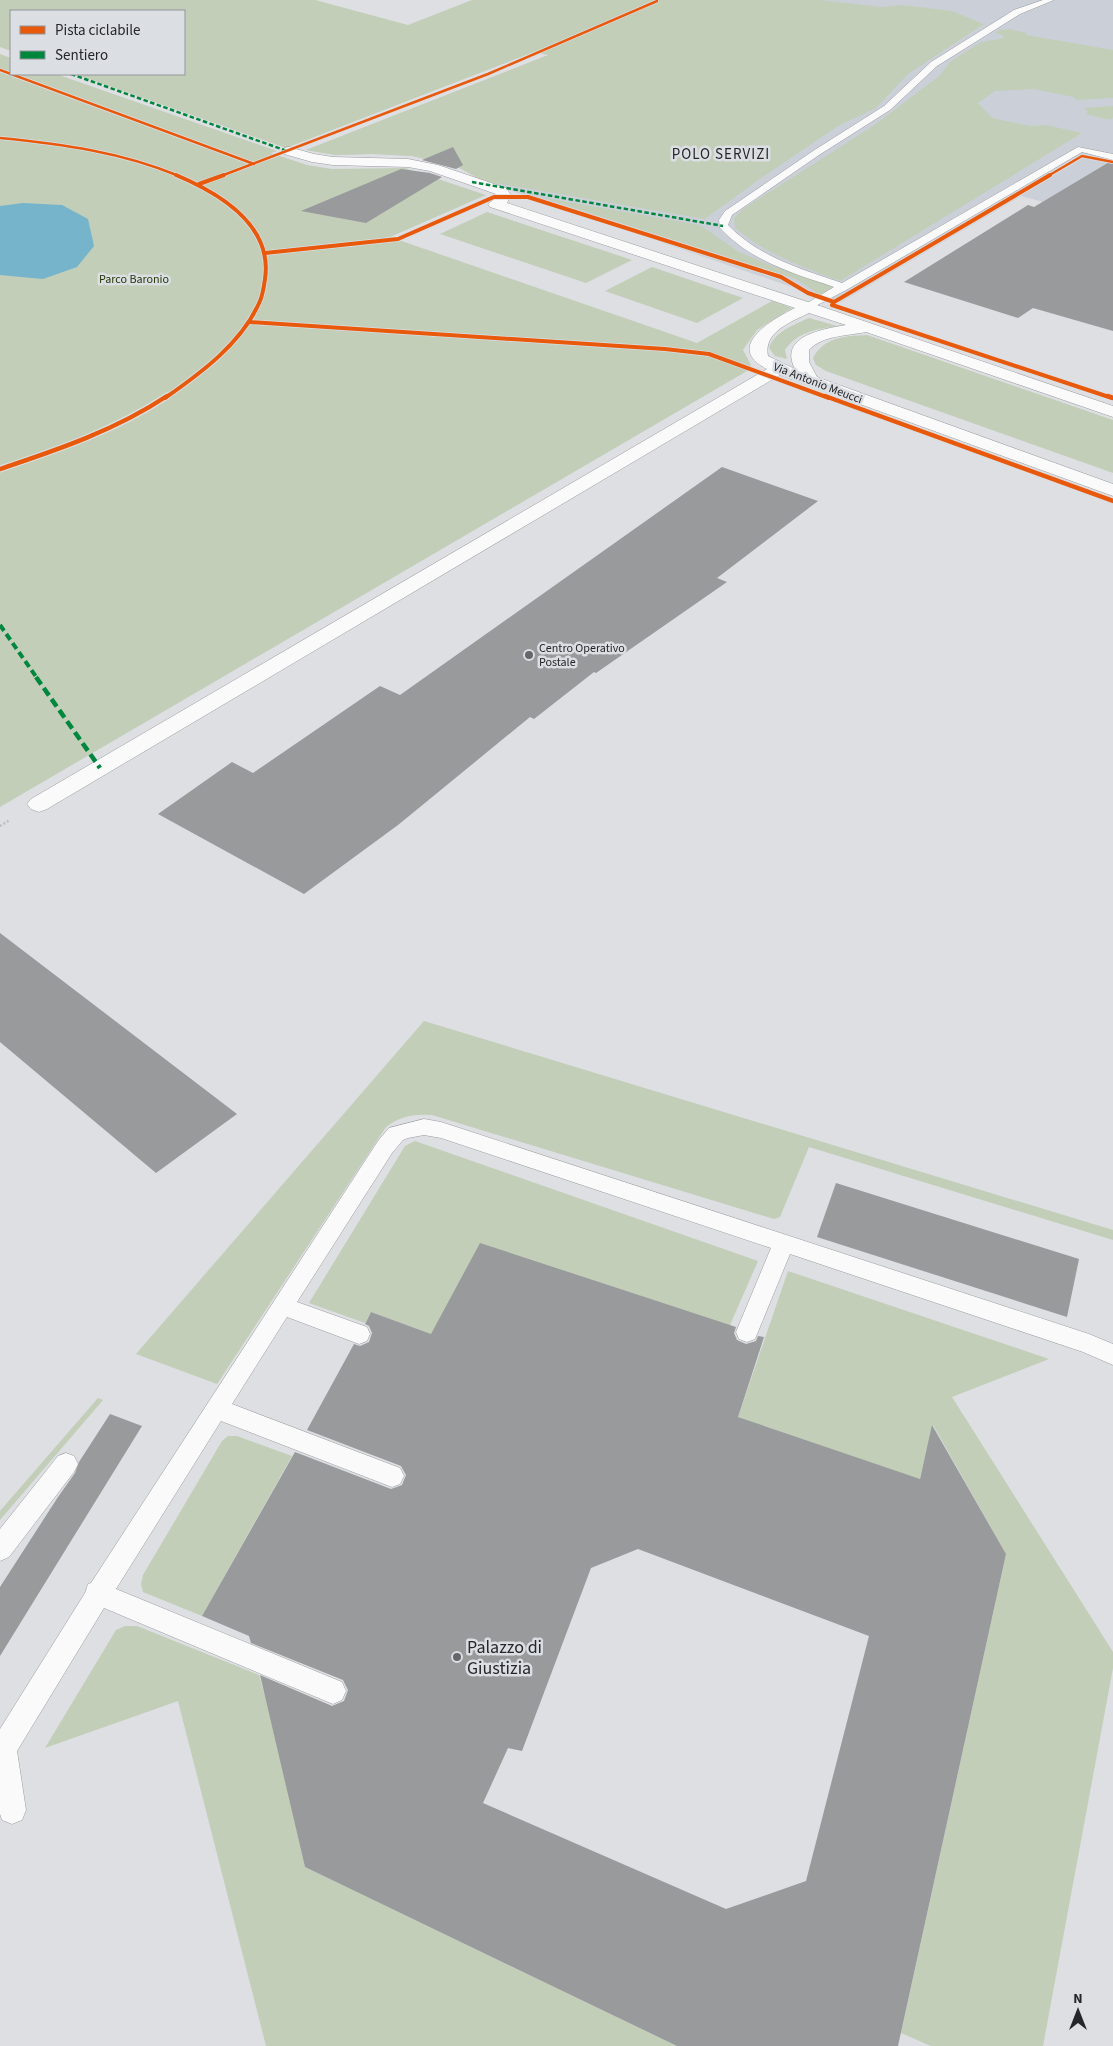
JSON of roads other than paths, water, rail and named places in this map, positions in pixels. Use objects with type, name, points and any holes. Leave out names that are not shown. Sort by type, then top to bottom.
[{"type":"street","points":[[289,151],[333,162],[408,163],[433,168],[501,191],[504,195],[503,200],[494,204],[866,327],[1113,412]]},
{"type":"street","name":"Via Antonio Meucci","points":[[808,308],[768,330],[760,338],[758,347],[760,359],[779,369],[1113,490]]},
{"type":"street","points":[[810,380],[799,355],[802,346],[813,338],[866,327]]},
{"type":"street","points":[[39,804],[779,369]]},
{"type":"lane","points":[[844,287],[791,268],[756,252],[728,233],[723,226],[728,213],[887,108],[934,64],[1017,12],[1050,0]]},
{"type":"lane","points":[[808,308],[1081,149],[1113,157]]},
{"type":"lane","points":[[12,1810],[2,1750],[98,1593],[385,1147],[396,1134],[424,1127],[441,1130],[1089,1344],[1113,1355]]},
{"type":"lane","points":[[747,1332],[783,1244]]},
{"type":"lane","points":[[282,1306],[359,1334]]},
{"type":"lane","points":[[216,1409],[392,1476]]},
{"type":"lane","points":[[0,1549],[66,1464]]},
{"type":"lane","points":[[98,1593],[333,1692]]},
{"type":"water","points":[[23,203],[62,205],[88,219],[94,246],[77,267],[43,279],[0,275],[0,206]]},
{"type":"place","name":"Centro Operativo Postale","points":[[529,655]]},
{"type":"place","name":"Palazzo di Giustizia","points":[[457,1657]]},
{"type":"district","name":"POLO SERVIZI","points":[[721,154]]},
{"type":"park label","name":"Parco Baronio","points":[[134,279]]}]
